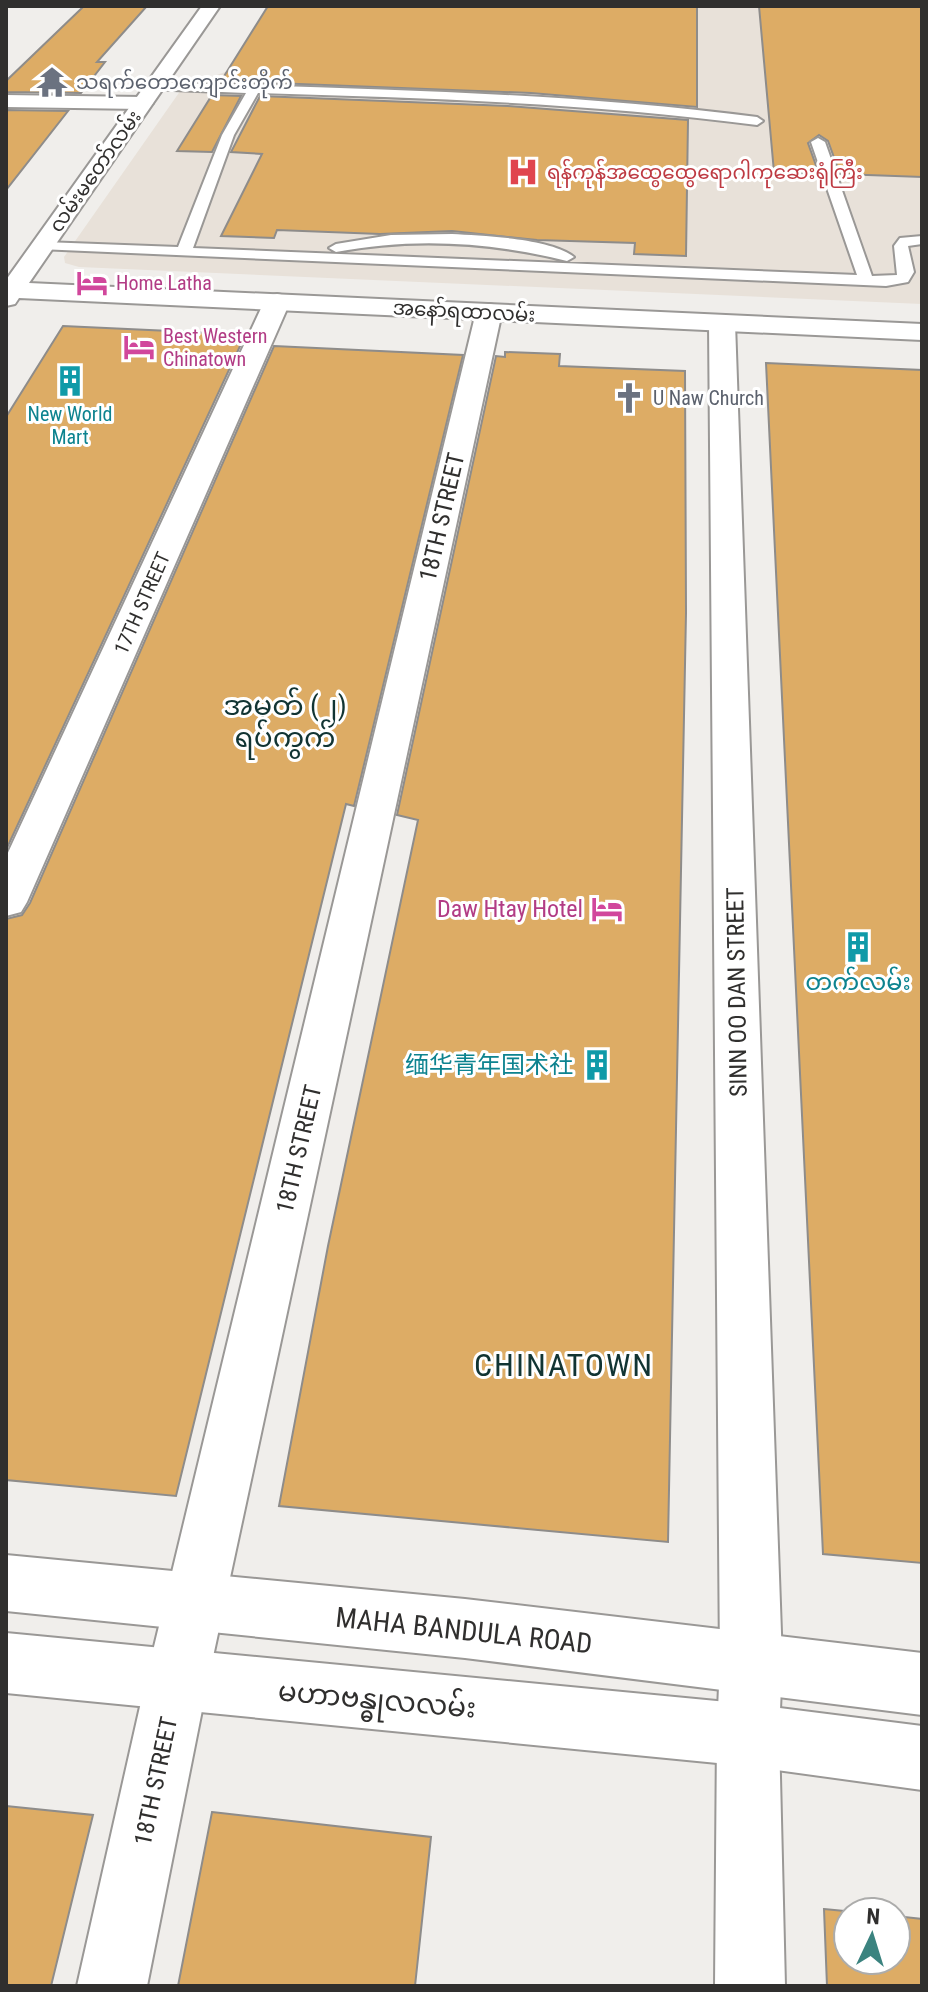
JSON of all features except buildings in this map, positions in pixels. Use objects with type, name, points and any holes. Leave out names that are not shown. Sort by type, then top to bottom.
[{"type":"street","name":"လမ်းမတော်လမ်း","points":[[8,293],[211,6]]},
{"type":"street","points":[[6,101],[147,95]]},
{"type":"street","name":"အနော်ရထာလမ်း","points":[[8,293],[277,302],[922,332]]},
{"type":"street","name":"17TH STREET","points":[[6,902],[277,302]]},
{"type":"street","name":"18TH STREET","points":[[112,1986],[177,1680],[489,312]]},
{"type":"street","name":"SINN OO DAN STREET","points":[[722,323],[751,1661]]},
{"type":"street","name":"MAHA BANDULA ROAD","points":[[6,1583],[196,1600],[751,1661],[922,1684]]},
{"type":"street","points":[[750,1986],[748,1735],[751,1661]]},
{"type":"street","name":"မဟာဗန္ဓုလလမ်း","points":[[6,1663],[748,1735],[922,1758]]},
{"type":"lane","points":[[147,95],[254,90],[565,100],[659,106],[757,121]]},
{"type":"lane","points":[[184,252],[228,135],[254,90]]},
{"type":"lane","points":[[818,142],[866,280]]},
{"type":"lane","points":[[298,257],[348,245],[400,238],[489,242],[558,254],[605,270]]},
{"type":"lane","points":[[44,246],[866,280],[903,279],[906,272],[901,246],[905,241],[922,240]]},
{"type":"shaded area","name":"ရန်ကုန်အထွေထွေရောဂါကုဆေးရုံကြီး","points":[[268,6],[922,6],[922,304],[79,267],[65,263],[64,257],[183,87],[228,71]]},
{"type":"place","name":"သရက်တောကျောင်းတိုက်","points":[[52,82]]},
{"type":"place","name":"ရန်ကုန်အထွေထွေရောဂါကုဆေးရုံကြီး","points":[[523,172]]},
{"type":"place","name":"Home Latha","points":[[92,283]]},
{"type":"place","name":"Best Western Chinatown","points":[[139,347]]},
{"type":"place","name":"New World Mart","points":[[70,381]]},
{"type":"place","name":"U Naw Church","points":[[629,398]]},
{"type":"place","name":"Daw Htay Hotel","points":[[607,909]]},
{"type":"place","name":"တက်လမ်း","points":[[858,947]]},
{"type":"place","name":"缅华青年国术社","points":[[597,1065]]},
{"type":"district","name":"အမှတ် (၂) ရပ်ကွက်","points":[[285,721]]},
{"type":"district","name":"CHINATOWN","points":[[564,1365]]}]
